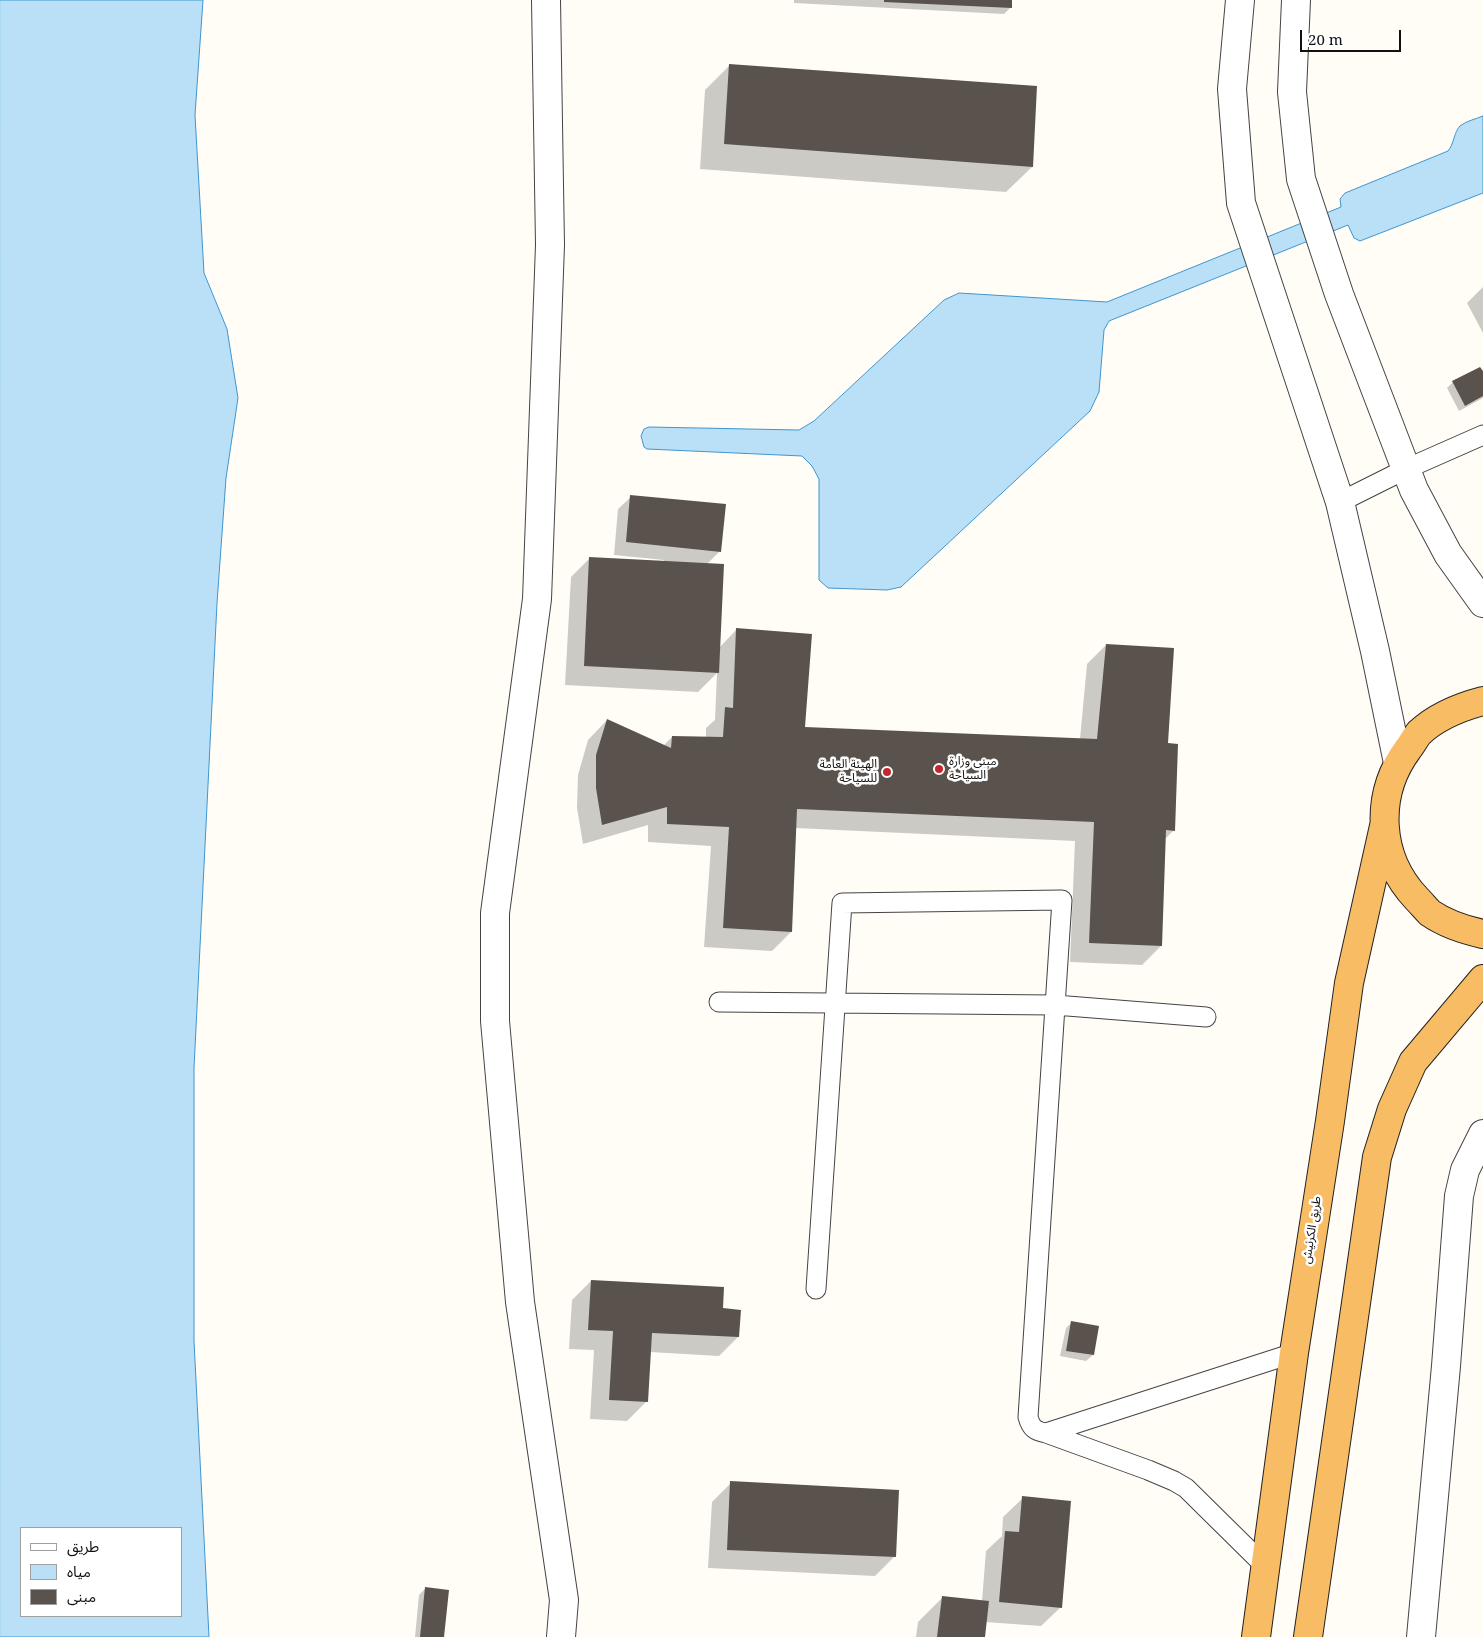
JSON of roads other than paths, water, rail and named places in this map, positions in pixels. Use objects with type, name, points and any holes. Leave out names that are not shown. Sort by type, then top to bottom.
[{"type":"highway","points":[[1483,700],[1448,712],[1419,734],[1398,763],[1386,794],[1384,826],[1391,859],[1407,888],[1430,912],[1459,928],[1483,934]]},
{"type":"highway","name":"طريق الكرنيش","points":[[1256,1637],[1264,1565],[1294,1353],[1349,983],[1384,826]]},
{"type":"highway","points":[[1308,1637],[1377,1157],[1392,1109],[1413,1062],[1483,979]]},
{"type":"street","points":[[546,0],[550,245],[537,599],[495,913],[494,962],[496,1021],[520,1302],[564,1600],[561,1637]]},
{"type":"street","points":[[1240,0],[1232,89],[1241,203],[1340,502],[1375,651],[1398,763]]},
{"type":"street","points":[[1296,0],[1292,92],[1301,178],[1339,294],[1414,490],[1448,554],[1483,604]]},
{"type":"street","points":[[1421,1637],[1446,1366],[1459,1196],[1465,1170],[1483,1134]]},
{"type":"lane","points":[[1340,502],[1406,469],[1483,435]]},
{"type":"lane","points":[[816,1289],[842,903],[1062,900],[1028,1417],[1030,1425],[1036,1431],[1148,1470],[1186,1488],[1198,1497],[1264,1565]]},
{"type":"lane","points":[[719,1002],[1056,1005],[1206,1017]]},
{"type":"lane","points":[[1046,1433],[1294,1353]]},
{"type":"water","points":[[0,0],[203,0],[195,115],[204,273],[227,329],[238,398],[226,478],[217,603],[194,1068],[194,1341],[209,1637],[0,1637]]},
{"type":"water","points":[[1483,116],[1483,193],[1360,241],[1354,238],[1348,225],[1109,321],[1104,330],[1099,392],[1090,411],[901,587],[887,590],[828,588],[819,580],[819,479],[812,466],[802,456],[647,449],[644,447],[641,436],[644,429],[649,427],[799,430],[814,421],[944,300],[959,293],[1107,302],[1341,207],[1340,199],[1345,193],[1448,151],[1460,126]]},
{"type":"place","name":"مبنى وزارة السياحة","points":[[939,769]]},
{"type":"place","name":"الهيئة العامة للسياحة","points":[[887,772]]}]
